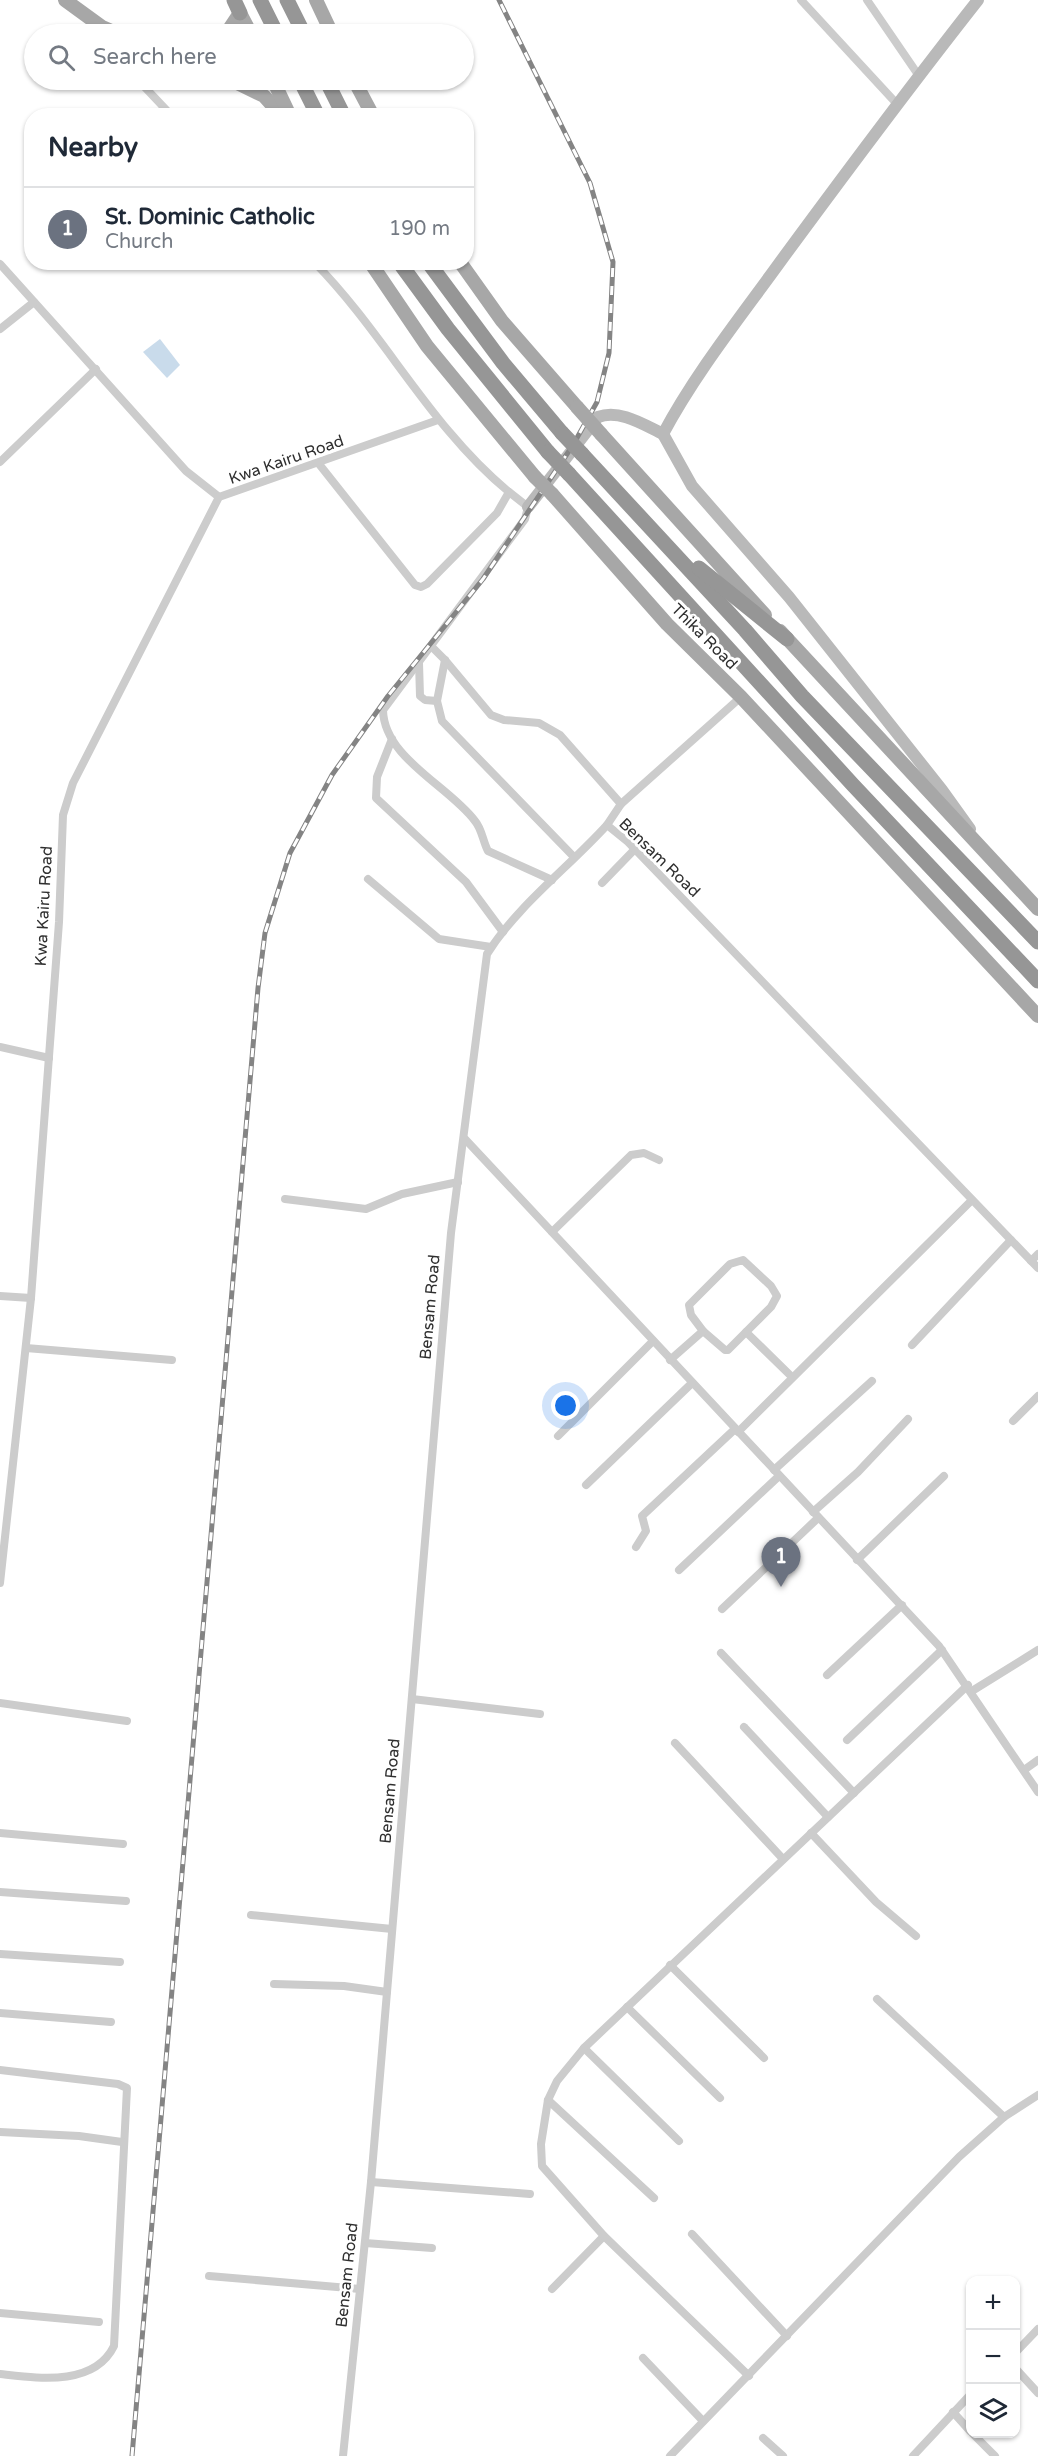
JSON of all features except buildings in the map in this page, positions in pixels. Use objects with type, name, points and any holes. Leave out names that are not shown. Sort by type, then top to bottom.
[{"type":"highway","points":[[260,0],[272,24]]},
{"type":"highway","points":[[287,0],[299,24]]},
{"type":"highway","points":[[305,90],[314,108]]},
{"type":"highway","points":[[332,90],[340,108]]},
{"type":"highway","name":"Thika Road","points":[[405,270],[447,329],[548,452],[845,777],[1038,981]]},
{"type":"highway","name":"Thika Road","points":[[434,270],[488,344],[562,433],[659,536],[802,696],[1038,942]]},
{"type":"highway","points":[[659,536],[787,639]]},
{"type":"main road","points":[[65,0],[100,24]]},
{"type":"main road","points":[[316,0],[327,24]]},
{"type":"main road","points":[[230,24],[237,6]]},
{"type":"main road","points":[[237,6],[246,24]]},
{"type":"main road","points":[[252,90],[264,96],[275,108]]},
{"type":"main road","points":[[278,90],[286,108]]},
{"type":"main road","points":[[359,90],[369,108]]},
{"type":"main road","name":"Thika Road","points":[[375,270],[427,346],[534,477],[552,494],[667,624],[741,697],[1038,1016]]},
{"type":"main road","points":[[466,270],[502,321],[601,434],[787,639],[1038,909]]},
{"type":"street","points":[[801,0],[897,104]]},
{"type":"street","points":[[867,0],[919,76]]},
{"type":"street","points":[[663,434],[681,401],[897,104],[978,0]]},
{"type":"street","points":[[86,16],[92,24]]},
{"type":"street","points":[[147,90],[164,108]]},
{"type":"street","points":[[0,264],[186,471],[219,497]]},
{"type":"street","points":[[321,270],[361,315],[438,420],[508,492],[528,507]]},
{"type":"street","points":[[0,330],[34,302]]},
{"type":"street","points":[[0,462],[96,369]]},
{"type":"street","points":[[552,880],[488,851],[476,822],[397,748],[383,719],[383,710],[525,519],[528,507],[598,417],[609,415],[622,417],[663,434],[692,486],[789,597],[930,775],[965,822],[976,844]]},
{"type":"street","name":"Kwa Kairu Road","points":[[0,1583],[31,1298],[59,922],[63,815],[73,783],[219,497],[319,464],[438,420]]},
{"type":"street","points":[[319,464],[415,585],[421,587],[427,584],[497,513],[508,492]]},
{"type":"street","points":[[431,646],[446,660],[491,715],[504,720],[539,723],[560,735],[621,804]]},
{"type":"street","points":[[446,660],[436,701],[442,721],[573,856]]},
{"type":"street","points":[[419,662],[420,696],[425,700],[436,701]]},
{"type":"street","points":[[608,825],[621,804],[741,697]]},
{"type":"street","points":[[392,739],[376,777],[376,798],[466,882],[503,932]]},
{"type":"street","name":"Bensam Road","points":[[343,2456],[371,2182],[451,1233],[465,1139],[484,963],[491,947],[573,856],[608,825],[634,849],[1038,1268]]},
{"type":"street","points":[[602,883],[634,849]]},
{"type":"street","points":[[369,879],[439,939],[491,947]]},
{"type":"street","points":[[0,1047],[49,1058]]},
{"type":"street","points":[[465,1139],[942,1650],[970,1688],[1038,1792]]},
{"type":"street","points":[[552,1232],[631,1155],[636,1152],[644,1153],[659,1160]]},
{"type":"street","points":[[285,1199],[366,1209],[402,1194],[458,1182]]},
{"type":"street","points":[[636,1546],[646,1531],[642,1516],[737,1431],[972,1200]]},
{"type":"street","points":[[912,1345],[1011,1240]]},
{"type":"street","points":[[1031,1261],[1038,1254]]},
{"type":"street","points":[[738,1259],[743,1260],[771,1286],[777,1296],[771,1307],[746,1332],[728,1350],[725,1350],[703,1331],[691,1315],[689,1305],[738,1259]]},
{"type":"street","points":[[0,1296],[31,1298]]},
{"type":"street","points":[[670,1360],[703,1331]]},
{"type":"street","points":[[746,1332],[792,1377]]},
{"type":"street","points":[[558,1436],[653,1341]]},
{"type":"street","points":[[26,1348],[172,1360]]},
{"type":"street","points":[[678,1570],[872,1381]]},
{"type":"street","points":[[586,1485],[692,1383]]},
{"type":"street","points":[[1013,1421],[1038,1396]]},
{"type":"street","points":[[722,1609],[908,1419]]},
{"type":"street","points":[[857,1560],[944,1476]]},
{"type":"street","points":[[826,1675],[902,1605]]},
{"type":"street","points":[[847,1740],[942,1650]]},
{"type":"street","points":[[749,2376],[604,2236],[542,2166],[541,2144],[548,2100],[557,2081],[584,2048],[854,1793],[970,1688],[1038,1650]]},
{"type":"street","points":[[722,1653],[854,1793]]},
{"type":"street","points":[[412,1699],[540,1714]]},
{"type":"street","points":[[0,1703],[128,1721]]},
{"type":"street","points":[[744,1727],[828,1817]]},
{"type":"street","points":[[675,1743],[783,1859]]},
{"type":"street","points":[[1024,1770],[1038,1760]]},
{"type":"street","points":[[0,1833],[123,1844]]},
{"type":"street","points":[[811,1833],[876,1902],[916,1936]]},
{"type":"street","points":[[0,1892],[126,1901]]},
{"type":"street","points":[[251,1915],[392,1929]]},
{"type":"street","points":[[0,1954],[120,1962]]},
{"type":"street","points":[[670,1965],[764,2058]]},
{"type":"street","points":[[274,1984],[344,1986],[387,1992]]},
{"type":"street","points":[[877,2000],[1004,2117]]},
{"type":"street","points":[[627,2007],[720,2098]]},
{"type":"street","points":[[0,2013],[111,2022]]},
{"type":"street","points":[[584,2048],[679,2141]]},
{"type":"street","points":[[0,2070],[127,2088],[122,2142],[114,2346],[103,2362],[63,2378],[49,2380],[0,2374]]},
{"type":"street","points":[[670,2456],[959,2157],[1004,2117],[1038,2095]]},
{"type":"street","points":[[548,2100],[654,2198]]},
{"type":"street","points":[[0,2132],[79,2136],[122,2142]]},
{"type":"street","points":[[371,2182],[530,2194]]},
{"type":"street","points":[[692,2234],[787,2336]]},
{"type":"street","points":[[552,2289],[604,2236]]},
{"type":"street","points":[[365,2243],[432,2248]]},
{"type":"street","points":[[209,2276],[360,2289]]},
{"type":"street","points":[[0,2313],[99,2322]]},
{"type":"street","points":[[1020,2348],[1038,2329]]},
{"type":"street","points":[[643,2358],[704,2421]]},
{"type":"street","points":[[1020,2373],[1038,2393]]},
{"type":"street","points":[[913,2456],[966,2399]]},
{"type":"street","points":[[953,2412],[966,2426]]},
{"type":"street","points":[[763,2438],[783,2456]]},
{"type":"street","points":[[978,2438],[995,2456]]},
{"type":"water","points":[[160,339],[180,365],[167,378],[143,352]]},
{"type":"railway","points":[[132,2456],[258,988],[265,933],[290,853],[332,775],[388,696],[483,579],[573,445],[597,402],[609,353],[613,262],[590,183],[499,0]]},
{"type":"place","name":"St. Dominic Catholic","points":[[781,1587]]}]
